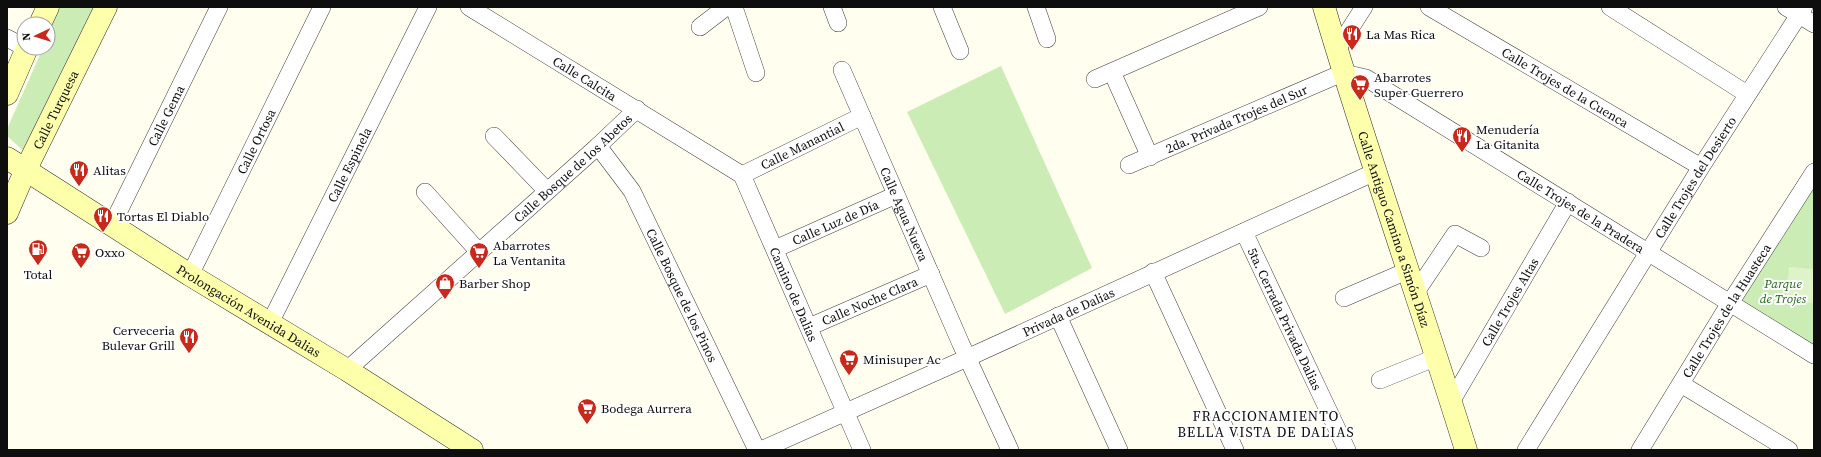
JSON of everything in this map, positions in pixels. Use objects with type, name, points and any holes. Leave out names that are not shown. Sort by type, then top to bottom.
[{"type":"main road","name":"Calle Turquesa","points":[[7,213],[26,169],[106,7]]},
{"type":"main road","name":"Calle Antiguo Camino a Simón Díaz","points":[[1324,7],[1375,172],[1409,270],[1466,450]]},
{"type":"main road","points":[[7,94],[23,56]]},
{"type":"main road","name":"Prolongación Avenida Dalias","points":[[7,158],[190,275],[347,370],[472,450]]},
{"type":"street","name":"Calle Gema","points":[[112,225],[219,7]]},
{"type":"street","name":"Calle Ortosa","points":[[190,275],[322,7]]},
{"type":"street","name":"Calle Espinela","points":[[270,323],[428,7]]},
{"type":"street","name":"Calle Calcita","points":[[468,7],[742,175]]},
{"type":"street","points":[[700,27],[726,7]]},
{"type":"street","points":[[734,7],[756,73]]},
{"type":"street","points":[[832,7],[838,23]]},
{"type":"street","points":[[942,7],[960,50]]},
{"type":"street","points":[[1036,7],[1047,39]]},
{"type":"street","points":[[1096,79],[1259,7]]},
{"type":"street","points":[[1337,49],[1364,7]]},
{"type":"street","name":"Calle Trojes de la Cuenca","points":[[1429,7],[1701,167]]},
{"type":"street","points":[[1610,7],[1747,94]]},
{"type":"street","points":[[1796,10],[1814,24]]},
{"type":"street","name":"Calle Trojes del Desierto","points":[[1526,450],[1747,94],[1796,10]]},
{"type":"street","points":[[7,38],[16,43]]},
{"type":"street","name":"Calle Agua Nueva","points":[[842,70],[1007,449]]},
{"type":"street","points":[[1112,72],[1150,157]]},
{"type":"street","name":"2da. Privada Trojes del Sur","points":[[1129,165],[1344,73]]},
{"type":"street","name":"Calle Trojes de la Pradera","points":[[1344,73],[1366,78],[1814,355]]},
{"type":"street","name":"Calle Bosque de los Abetos","points":[[347,370],[598,146],[636,109]]},
{"type":"street","name":"Calle Manantial","points":[[742,175],[862,116]]},
{"type":"street","points":[[494,136],[547,191]]},
{"type":"street","name":"Calle Bosque de los Pinos","points":[[598,146],[632,191],[757,450]]},
{"type":"street","name":"Privada de Dalias","points":[[761,450],[1375,172]]},
{"type":"street","name":"Calle Trojes de la Huasteca","points":[[1640,450],[1730,303],[1814,172]]},
{"type":"street","name":"Camino de Dalias","points":[[742,175],[862,450]]},
{"type":"street","points":[[425,192],[479,252]]},
{"type":"street","name":"Calle Luz de Día","points":[[775,249],[896,195]]},
{"type":"street","name":"Calle Trojes Altas","points":[[1451,402],[1568,202]]},
{"type":"street","name":"5ta. Cerrada Privada Dalias","points":[[1244,232],[1347,450]]},
{"type":"street","points":[[1416,292],[1455,234],[1482,248]]},
{"type":"street","points":[[1344,298],[1409,270]]},
{"type":"street","points":[[1153,272],[1235,450]]},
{"type":"street","name":"Calle Noche Clara","points":[[809,327],[931,274]]},
{"type":"street","points":[[1058,316],[1119,450]]},
{"type":"street","points":[[1380,380],[1437,357]]},
{"type":"street","points":[[1681,384],[1789,450]]},
{"type":"green space","points":[[60,7],[94,7],[27,154],[7,136],[7,129],[39,56],[56,56],[56,16]]},
{"type":"green space","points":[[1001,66],[1092,268],[1005,314],[907,112]]},
{"type":"green space","name":"Parque de Trojes","points":[[1814,185],[1814,348],[1740,301]]},
{"type":"green space","points":[[1789,267],[1814,269],[1814,303],[1786,302]]},
{"type":"place","name":"La Mas Rica","points":[[1352,51]]},
{"type":"place","name":"Abarrotes Super Guerrero","points":[[1360,101]]},
{"type":"place","name":"Menudería La Gitanita","points":[[1462,153]]},
{"type":"place","name":"Alitas","points":[[79,187]]},
{"type":"place","name":"Tortas El Diablo","points":[[103,233]]},
{"type":"place","name":"Total","points":[[38,266]]},
{"type":"place","name":"Oxxo","points":[[81,269]]},
{"type":"place","name":"Abarrotes La Ventanita","points":[[479,269]]},
{"type":"place","name":"Barber Shop","points":[[445,300]]},
{"type":"place","name":"Cerveceria Bulevar Grill","points":[[189,354]]},
{"type":"place","name":"Minisuper Ac","points":[[849,376]]},
{"type":"place","name":"Bodega Aurrera","points":[[587,425]]},
{"type":"district","name":"FRACCIONAMIENTO BELLA VISTA DE DALIAS","points":[[1266,424]]}]
